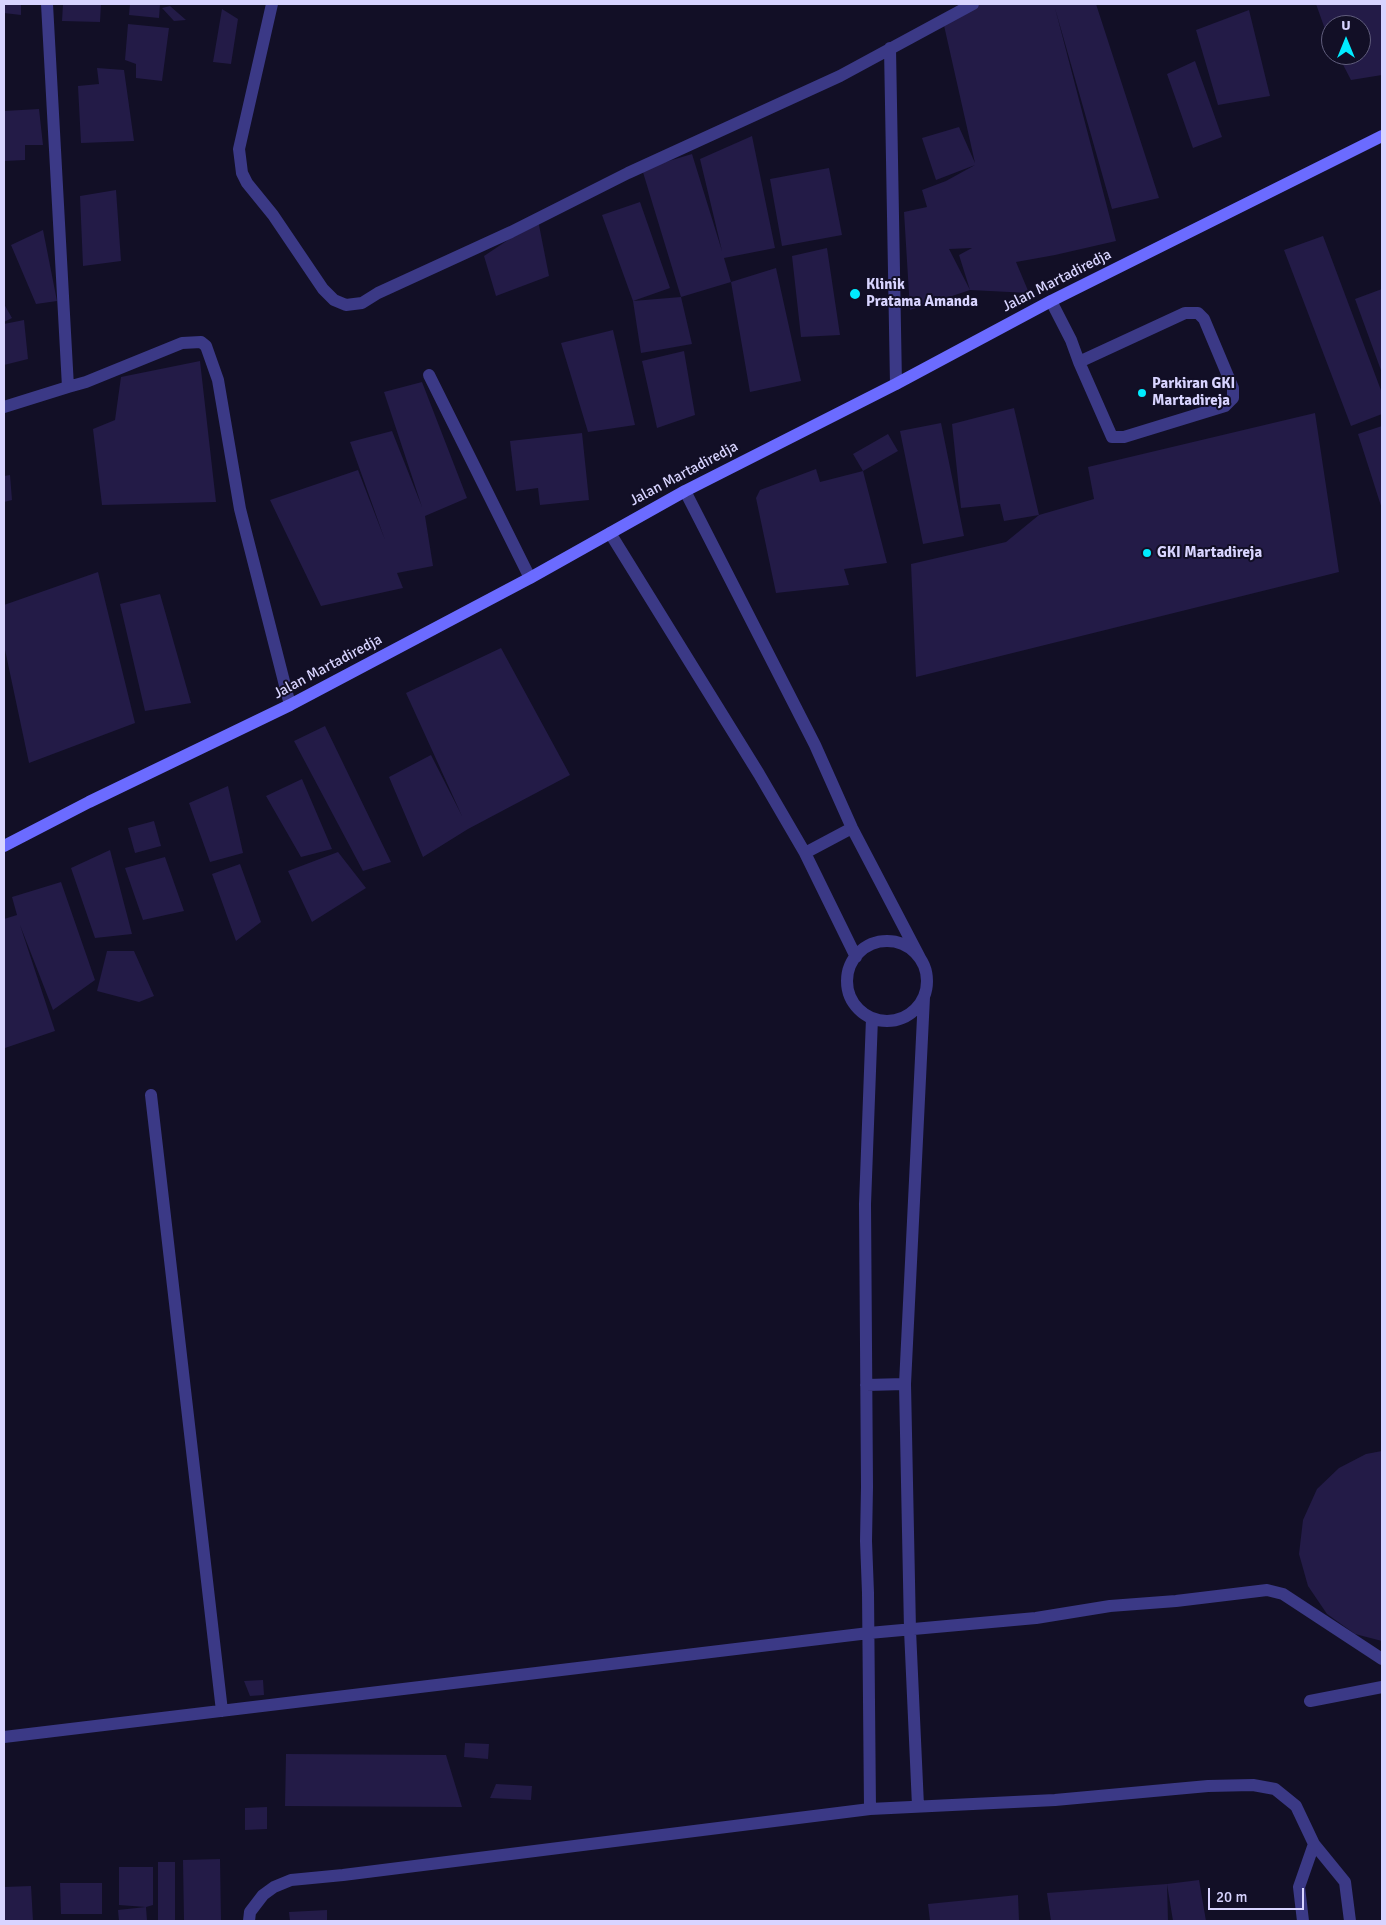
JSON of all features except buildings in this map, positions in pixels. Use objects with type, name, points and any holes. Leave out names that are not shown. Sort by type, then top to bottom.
[{"type":"main road","name":"Jalan Martadiredja","points":[[4,846],[89,802],[290,706],[530,578],[685,491],[896,384],[1051,301],[1382,136]]},
{"type":"street","points":[[46,4],[68,388]]},
{"type":"street","points":[[272,4],[239,149],[242,173],[247,184],[272,214],[323,290],[334,300],[346,305],[362,303],[378,293],[503,236],[628,173],[840,76],[972,4]]},
{"type":"street","points":[[890,48],[896,384]]},
{"type":"street","points":[[1051,301],[1071,340],[1079,362],[1112,437],[1124,437],[1225,406],[1233,398],[1233,388],[1204,319],[1198,312],[1185,313],[1079,362]]},
{"type":"street","points":[[4,407],[86,382],[182,343],[202,342],[206,346],[218,380],[240,509],[290,706]]},
{"type":"street","points":[[429,375],[530,578]]},
{"type":"street","points":[[685,491],[815,744],[852,828],[920,958],[927,977],[927,987],[919,1006],[902,1019],[882,1021],[872,1018],[855,1005],[848,986],[850,966],[856,957],[872,944],[893,942],[903,945],[920,958]]},
{"type":"street","points":[[610,532],[759,774],[805,853],[856,957]]},
{"type":"street","points":[[805,853],[852,828]]},
{"type":"street","points":[[918,1806],[910,1630],[905,1384],[924,997]]},
{"type":"street","points":[[870,1809],[869,1633],[866,1541],[865,1204],[872,1018]]},
{"type":"street","points":[[151,1095],[222,1711]]},
{"type":"street","points":[[866,1385],[905,1384]]},
{"type":"street","points":[[4,1737],[869,1633],[1036,1618],[1110,1606],[1176,1601],[1267,1590],[1283,1594],[1382,1659]]},
{"type":"street","points":[[1310,1701],[1382,1687]]},
{"type":"street","points":[[249,1921],[250,1912],[264,1895],[274,1886],[291,1880],[870,1809],[1055,1800],[1208,1786],[1253,1785],[1274,1789],[1296,1806],[1314,1844],[1345,1882],[1350,1921]]},
{"type":"street","points":[[1303,1921],[1299,1887],[1314,1844]]},
{"type":"place","name":"Klinik Pratama Amanda","points":[[855,294]]},
{"type":"place","name":"Parkiran GKI Martadireja","points":[[1142,393]]},
{"type":"place","name":"GKI Martadireja","points":[[1147,553]]}]
